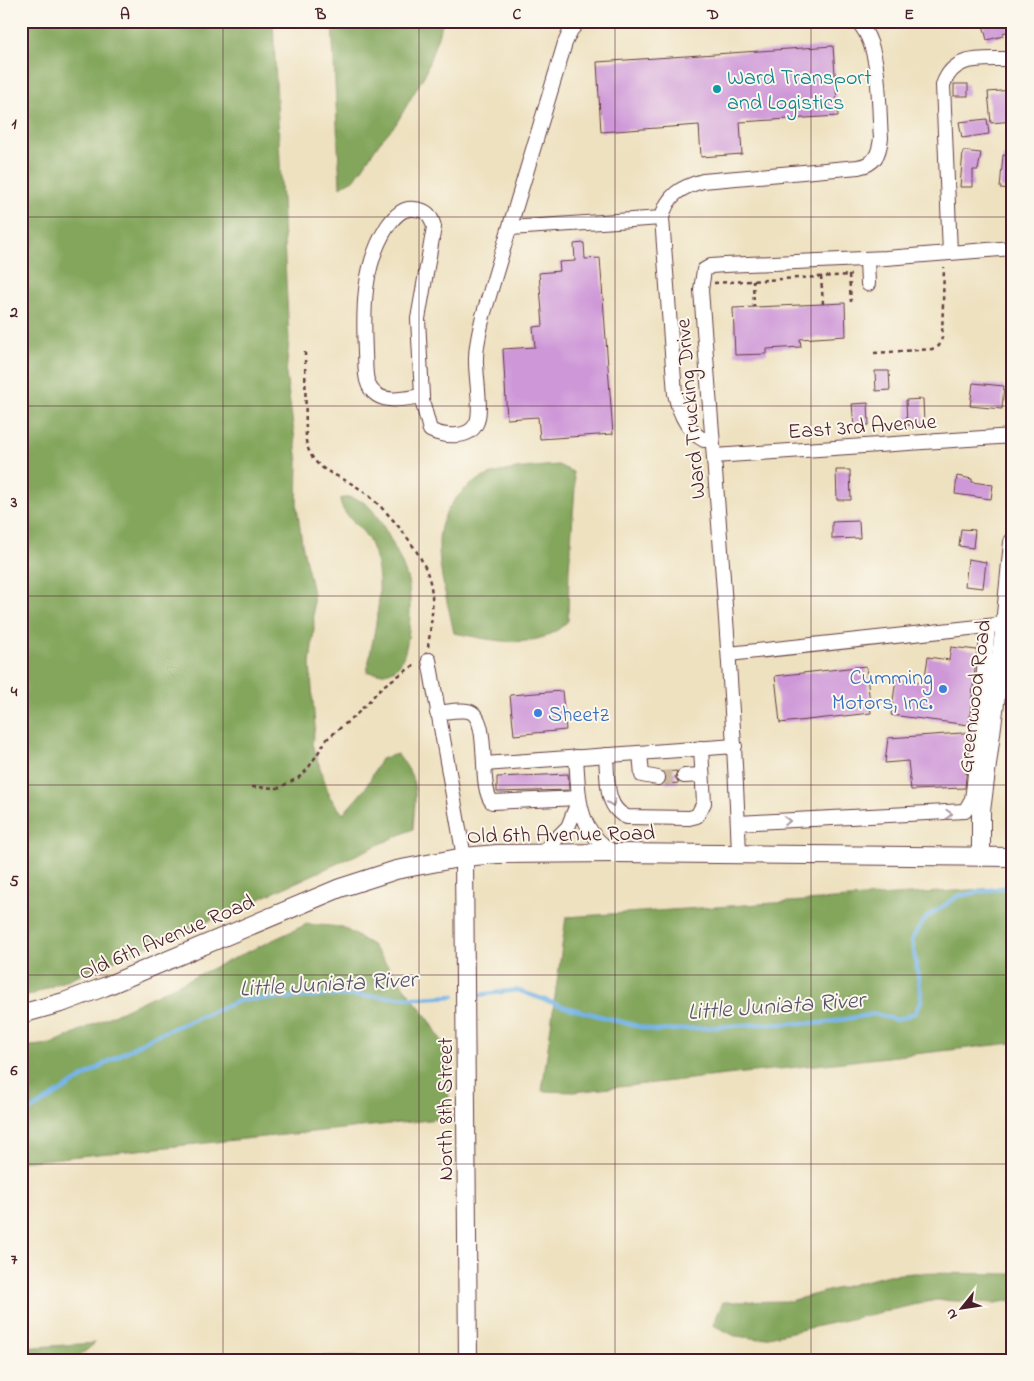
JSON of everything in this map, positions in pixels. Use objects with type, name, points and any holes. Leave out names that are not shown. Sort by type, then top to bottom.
[{"type":"main road","name":"Greenwood Road","points":[[981,857],[981,811],[1013,542]]},
{"type":"main road","name":"Old 6th Avenue Road","points":[[21,1014],[64,1002],[104,987],[340,888],[396,870],[464,857],[614,853],[1013,857]]},
{"type":"main road","name":"North 8th Street","points":[[464,857],[468,1360]]},
{"type":"street","points":[[422,396],[384,399],[370,389],[366,370],[364,298],[372,258],[392,220],[400,212],[410,208],[422,210],[431,216],[434,227],[418,319],[425,418],[430,430],[440,434],[458,435],[470,431],[477,424],[476,358],[479,334],[565,43],[571,30],[579,21]]},
{"type":"street","points":[[712,439],[704,440],[694,433],[682,416],[676,400],[662,218],[664,206],[670,197],[680,189],[703,181],[858,167],[869,165],[875,160],[880,151],[881,138],[874,54],[865,29],[857,21]]},
{"type":"street","points":[[947,253],[943,85],[947,75],[959,63],[1013,59]]},
{"type":"street","points":[[510,228],[662,218]]},
{"type":"street","points":[[701,284],[704,270],[711,266],[866,259],[1013,248]]},
{"type":"street","points":[[866,259],[867,279]]},
{"type":"street","name":"Ward Trucking Drive","points":[[701,284],[729,654],[739,854]]},
{"type":"street","name":"East 3rd Avenue","points":[[714,456],[1013,436]]},
{"type":"street","points":[[729,654],[1002,625],[972,799],[965,811],[738,823]]},
{"type":"street","points":[[429,660],[464,857]]},
{"type":"street","points":[[437,713],[459,710],[470,711],[480,722],[487,791],[492,802],[579,798]]},
{"type":"street","points":[[484,764],[735,746]]},
{"type":"street","points":[[606,755],[610,800],[614,810],[627,818],[697,816],[704,803],[701,748]]},
{"type":"street","points":[[640,753],[642,775],[658,778]]},
{"type":"street","points":[[576,757],[582,815],[588,829],[604,847],[614,853]]},
{"type":"street","points":[[684,776],[702,775]]},
{"type":"street","points":[[541,854],[568,827],[579,798]]},
{"type":"path","points":[[874,352],[932,349],[939,346],[942,338],[947,253]]},
{"type":"path","points":[[701,284],[849,275],[867,279]]},
{"type":"path","points":[[849,275],[851,302]]},
{"type":"path","points":[[821,276],[822,304]]},
{"type":"path","points":[[753,280],[754,307]]},
{"type":"path","points":[[252,787],[278,788],[298,778],[307,770],[327,739],[357,714],[383,686],[411,666],[429,660],[431,590],[428,575],[420,558],[391,517],[373,498],[325,470],[314,462],[308,452],[306,441],[305,352]]},
{"type":"green space","points":[[21,21],[273,21],[289,340],[286,374],[298,462],[297,507],[302,543],[313,593],[314,629],[310,664],[315,726],[312,744],[330,797],[343,814],[365,789],[381,759],[397,754],[410,772],[415,789],[415,797],[413,829],[233,911],[21,999]]},
{"type":"green space","points":[[332,21],[443,21],[425,74],[396,124],[379,143],[355,179],[340,187]]},
{"type":"green space","points":[[558,465],[573,472],[575,488],[569,570],[568,621],[556,631],[529,641],[499,641],[454,633],[439,553],[440,531],[448,510],[470,485],[489,475],[514,469]]},
{"type":"green space","points":[[348,497],[364,503],[372,509],[397,552],[408,581],[410,624],[406,648],[399,665],[388,672],[367,672],[378,605],[378,571],[375,555],[368,539],[347,516],[341,506],[340,499]]},
{"type":"green space","points":[[1013,887],[1013,1043],[574,1092],[542,1091],[566,917]]},
{"type":"green space","points":[[307,924],[342,927],[372,945],[430,1021],[448,1052],[449,1118],[21,1162],[21,1047],[51,1044]]},
{"type":"green space","points":[[914,1273],[1013,1274],[1013,1300],[995,1303],[936,1300],[760,1339],[735,1336],[713,1325],[723,1302],[790,1301],[888,1275]]},
{"type":"green space","points":[[95,1343],[75,1360],[21,1360],[21,1348]]},
{"type":"green space","points":[[320,1356],[354,1356],[388,1360],[299,1360]]},
{"type":"building","points":[[982,21],[1006,21],[1009,31],[1003,33],[1003,36],[987,40]]},
{"type":"building","name":"Ward Transport and Logistics","points":[[833,46],[838,116],[740,122],[742,154],[701,157],[699,125],[601,132],[597,62]]},
{"type":"building","points":[[954,84],[968,84],[968,96],[954,96]]},
{"type":"building","points":[[1013,90],[1013,121],[991,123],[988,92]]},
{"type":"building","points":[[987,119],[989,134],[962,138],[959,122]]},
{"type":"building","points":[[963,151],[981,153],[978,170],[973,170],[973,187],[960,187]]},
{"type":"building","points":[[1003,155],[1013,156],[1013,189],[1000,188]]},
{"type":"building","points":[[584,243],[585,259],[600,258],[613,434],[540,439],[538,417],[507,419],[503,349],[535,347],[533,327],[543,326],[539,273],[560,271],[559,262],[575,261],[574,244]]},
{"type":"building","points":[[845,303],[846,336],[800,339],[801,347],[767,349],[767,354],[735,355],[733,308]]},
{"type":"building","points":[[875,371],[889,371],[890,390],[876,391]]},
{"type":"building","points":[[973,383],[1004,386],[1002,409],[970,406]]},
{"type":"building","points":[[923,399],[924,425],[907,425],[906,400]]},
{"type":"building","points":[[868,403],[869,425],[854,426],[852,404]]},
{"type":"building","points":[[836,470],[850,470],[851,500],[837,500]]},
{"type":"building","points":[[957,476],[972,479],[972,482],[993,485],[991,499],[955,494]]},
{"type":"building","points":[[859,521],[860,538],[832,539],[832,522]]},
{"type":"building","points":[[961,529],[975,530],[973,548],[959,546]]},
{"type":"building","points":[[968,559],[986,562],[983,588],[965,586]]},
{"type":"building","points":[[951,647],[977,650],[969,725],[891,715],[896,679],[924,683],[928,657],[949,660]]},
{"type":"building","points":[[866,666],[871,713],[780,723],[775,676]]},
{"type":"building","name":"Sheetz","points":[[562,691],[566,730],[514,735],[510,695]]},
{"type":"building","points":[[970,733],[965,788],[911,790],[908,761],[885,763],[888,738]]},
{"type":"building","points":[[677,771],[675,777],[679,783],[665,784],[667,779],[664,772]]},
{"type":"building","points":[[568,774],[569,790],[497,792],[497,777]]},
{"type":"waterway","name":"Little Juniata River","points":[[478,995],[517,990],[565,1007],[656,1031],[762,1024],[822,1023],[875,1014],[896,1020],[915,1013],[922,999],[912,939],[926,918],[958,896],[1013,886]]},
{"type":"waterway","name":"Little Juniata River","points":[[21,1116],[111,1060],[154,1036],[241,1000],[337,995],[421,998],[454,996]]},
{"type":"tunnel","points":[[658,778],[684,776]]},
{"type":"place","name":"Ward Transport and Logistics","points":[[717,89]]},
{"type":"place","name":"Cumming Motors, Inc.","points":[[943,689]]},
{"type":"place","name":"Sheetz","points":[[538,713]]}]
